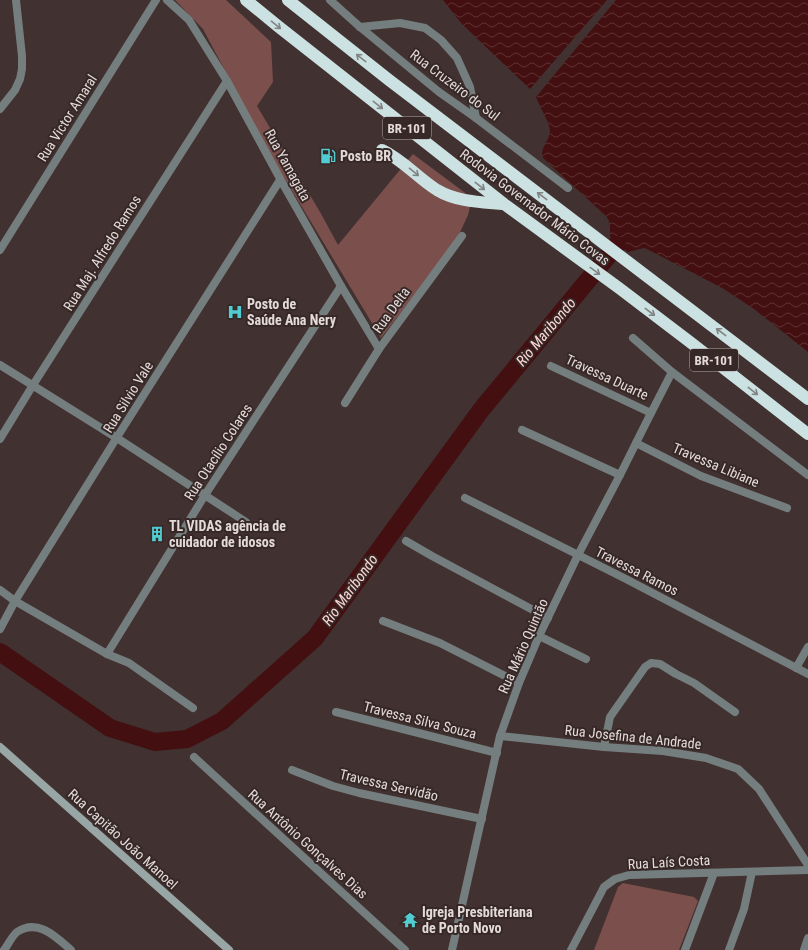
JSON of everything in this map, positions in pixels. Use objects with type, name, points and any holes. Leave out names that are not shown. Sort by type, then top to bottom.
[{"type":"highway","name":"Rodovia Governador Mário Covas","points":[[246,0],[504,204],[619,288],[808,434]]},
{"type":"highway","name":"Rodovia Governador Mário Covas","points":[[288,0],[389,80],[596,236],[808,399]]},
{"type":"highway","points":[[382,150],[392,155],[438,190],[453,197],[464,200],[504,204]]},
{"type":"main road","name":"Rua Capitão João Manoel","points":[[0,747],[229,950]]},
{"type":"street","points":[[0,109],[15,90],[20,79],[22,69],[16,0]]},
{"type":"street","name":"Rua Victor Amaral","points":[[0,250],[156,0]]},
{"type":"street","name":"Rua Yamagata","points":[[167,0],[190,20],[227,81],[280,180],[379,349]]},
{"type":"street","name":"Rua Cruzeiro do Sul","points":[[330,0],[360,27],[439,92],[476,118],[568,188]]},
{"type":"street","points":[[360,27],[400,23],[425,28],[441,40],[457,58],[470,87],[476,118]]},
{"type":"street","name":"Rua Maj. Alfredo Ramos","points":[[0,439],[227,81]]},
{"type":"street","name":"Rua Silvio Vale","points":[[0,629],[117,438],[280,180]]},
{"type":"street","name":"Rua Delta","points":[[345,403],[379,349],[462,236]]},
{"type":"street","name":"Rua Otacílio Colares","points":[[107,654],[205,495],[341,286]]},
{"type":"street","points":[[633,338],[672,372],[808,475]]},
{"type":"street","points":[[0,365],[117,438],[246,522]]},
{"type":"street","name":"Travessa Duarte","points":[[551,366],[651,413]]},
{"type":"street","name":"Rua Mário Quintão","points":[[452,950],[500,736],[519,682],[539,636],[578,556],[672,372]]},
{"type":"street","points":[[522,430],[620,475]]},
{"type":"street","name":"Travessa Libiane","points":[[636,444],[701,476],[786,508]]},
{"type":"street","name":"Travessa Ramos","points":[[465,498],[624,578],[796,668]]},
{"type":"street","points":[[406,541],[548,618]]},
{"type":"street","points":[[0,590],[16,601],[107,654],[129,663],[193,708]]},
{"type":"street","points":[[383,621],[440,643],[519,682]]},
{"type":"street","points":[[539,636],[586,659]]},
{"type":"street","points":[[808,647],[796,668],[808,674]]},
{"type":"street","points":[[604,747],[610,717],[645,667],[651,663],[660,664],[694,683],[735,712]]},
{"type":"street","name":"Travessa Silva Souza","points":[[336,712],[497,753]]},
{"type":"street","name":"Rua Josefina de Andrade","points":[[500,736],[663,752],[706,758],[738,768],[759,789],[808,865]]},
{"type":"street","name":"Rua Antônio Gonçalves Dias","points":[[194,757],[405,950]]},
{"type":"street","name":"Travessa Servidão","points":[[292,770],[333,786],[352,791],[482,819]]},
{"type":"street","name":"Rua Laís Costa","points":[[571,950],[604,887],[615,879],[629,875],[808,870]]},
{"type":"street","points":[[729,950],[744,909],[752,872]]},
{"type":"street","points":[[685,950],[714,873]]},
{"type":"street","points":[[4,950],[16,933],[28,927],[39,928],[50,932],[71,950]]},
{"type":"street","points":[[804,950],[808,938]]},
{"type":"shaded area","points":[[175,0],[226,0],[271,42],[273,82],[257,106],[338,245],[413,154],[472,198],[468,215],[456,241],[381,338],[276,164],[203,29]]},
{"type":"shaded area","points":[[623,883],[694,897],[698,901],[679,950],[594,950],[618,887]]},
{"type":"water","points":[[443,0],[607,0],[530,89],[462,24]]},
{"type":"water","points":[[616,0],[808,0],[808,352],[754,309],[724,289],[647,249],[644,248],[628,252],[617,245],[611,240],[609,221],[606,216],[543,158],[542,151],[550,134],[550,130],[536,97]]},
{"type":"waterway","name":"Rio Maribondo","points":[[0,652],[110,728],[155,742],[187,739],[222,721],[315,638],[481,410],[617,245]]},
{"type":"place","name":"Posto BR","points":[[328,156]]},
{"type":"place","name":"Posto de Saúde Ana Nery","points":[[235,312]]},
{"type":"place","name":"TL VIDAS agência de cuidador de idosos","points":[[157,534]]},
{"type":"place","name":"Igreja Presbiteriana de Porto Novo","points":[[410,920]]}]
